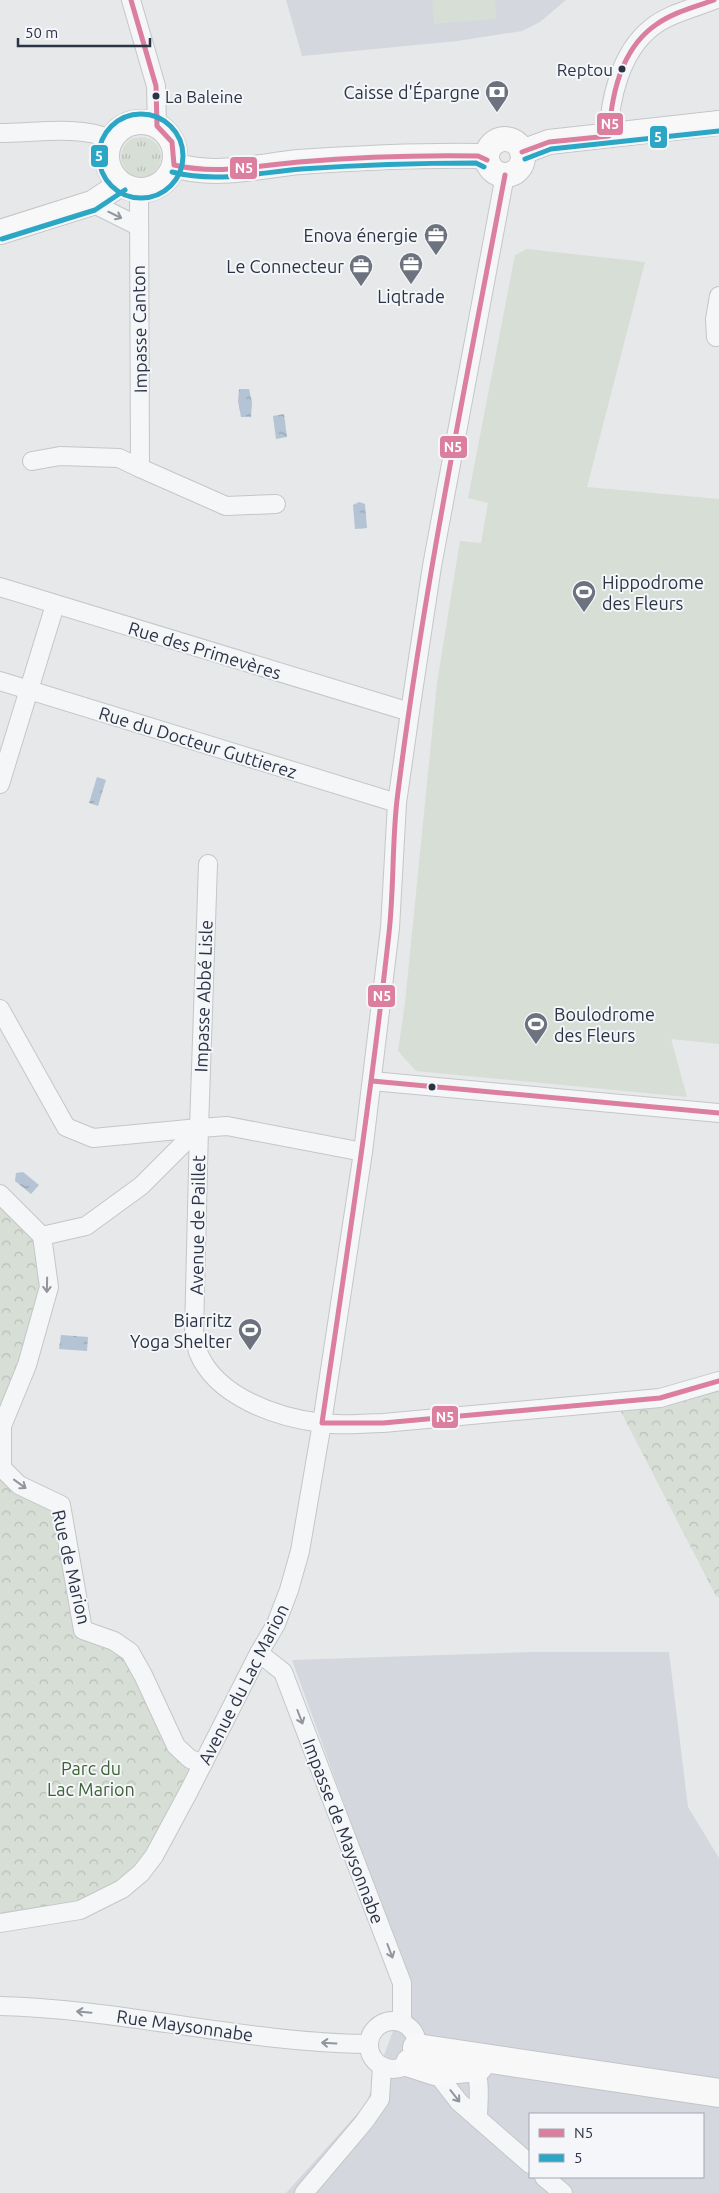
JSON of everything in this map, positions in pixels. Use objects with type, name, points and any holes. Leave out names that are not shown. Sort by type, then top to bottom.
[{"type":"main road","points":[[414,2055],[435,2071],[469,2061]]},
{"type":"main road","points":[[414,2055],[469,2061],[504,2061],[719,2093]]},
{"type":"street","points":[[132,0],[156,86],[157,126]]},
{"type":"street","points":[[609,136],[608,118],[614,94],[625,63],[637,41],[652,27],[714,0]]},
{"type":"street","points":[[0,232],[92,204],[130,188],[151,189],[161,184],[169,175],[174,165],[175,153],[172,142],[166,133],[157,126],[147,122],[136,122],[126,125],[117,131],[110,139],[106,154],[108,169],[130,188]]},
{"type":"street","points":[[522,152],[549,142],[719,122]]},
{"type":"street","points":[[0,133],[82,131],[98,134],[110,139]]},
{"type":"street","points":[[174,165],[213,172],[286,163],[411,155],[478,156],[487,160],[493,171],[505,175],[511,174],[520,168],[523,157],[515,142],[504,139],[493,143],[489,148],[487,160]]},
{"type":"street","name":"Avenue du Lac Marion","points":[[0,1923],[80,1910],[122,1888],[141,1873],[154,1856],[203,1764],[259,1653],[276,1624],[290,1590],[300,1551],[322,1423],[363,1152],[390,928],[397,803],[432,566],[505,175]]},
{"type":"street","name":"Impasse Canton","points":[[130,188],[138,226],[140,468]]},
{"type":"street","points":[[92,204],[138,226]]},
{"type":"street","points":[[716,337],[715,319],[719,296]]},
{"type":"street","points":[[32,461],[60,456],[119,458],[226,506],[276,504]]},
{"type":"street","name":"Rue des Primevères","points":[[0,587],[410,712]]},
{"type":"street","points":[[0,784],[55,604]]},
{"type":"street","name":"Rue du Docteur Guttierez","points":[[0,681],[397,803]]},
{"type":"street","name":"Impasse Abbé Lisle","points":[[199,1128],[208,864]]},
{"type":"street","points":[[0,1009],[66,1127],[93,1138],[227,1126],[363,1152]]},
{"type":"street","points":[[372,1081],[719,1113]]},
{"type":"street","points":[[0,1194],[42,1236],[86,1226],[141,1186],[199,1128]]},
{"type":"street","name":"Avenue de Paillet","points":[[199,1128],[194,1333],[198,1352],[210,1371],[226,1388],[245,1401],[280,1413],[322,1423],[383,1422],[660,1398],[719,1381]]},
{"type":"street","name":"Rue de Marion","points":[[42,1236],[49,1287],[26,1365],[2,1426],[2,1468],[19,1485],[61,1505],[83,1630],[114,1641],[130,1652],[143,1674],[176,1746],[190,1759],[203,1764]]},
{"type":"street","name":"Impasse de Maysonnabe","points":[[259,1653],[283,1672],[402,1983],[402,2022]]},
{"type":"street","name":"Rue Maysonnabe","points":[[0,2006],[108,2014],[288,2040],[331,2044],[369,2044]]},
{"type":"street","points":[[387,2021],[402,2022],[414,2033],[414,2055],[401,2068],[392,2069],[382,2066],[372,2057],[369,2044],[374,2030],[387,2021]]},
{"type":"street","points":[[469,2061],[478,2118]]},
{"type":"street","points":[[304,2193],[364,2122],[380,2098],[382,2066]]},
{"type":"street","points":[[435,2071],[459,2102],[529,2163]]},
{"type":"street","points":[[545,2178],[562,2193]]},
{"type":"shaded area","points":[[286,0],[566,0],[540,22],[522,31],[457,41],[302,56]]},
{"type":"shaded area","points":[[532,1652],[669,1652],[688,1807],[719,1858],[719,2193],[286,2193],[366,2104],[410,1985],[292,1660]]},
{"type":"green space","points":[[432,0],[495,0],[497,19],[434,24]]},
{"type":"green space","points":[[145,137],[152,140],[158,146],[161,157],[160,165],[152,174],[145,177],[137,177],[130,174],[122,165],[121,153],[124,146],[133,138]]},
{"type":"green space","name":"Hippodrome des Fleurs","points":[[527,249],[645,262],[587,487],[719,499],[719,1044],[671,1039],[687,1097],[416,1071],[398,1051],[405,1003],[437,683],[460,541],[481,543],[488,503],[468,498],[515,255]]},
{"type":"green space","name":"Parc du Lac Marion","points":[[0,1194],[42,1236],[49,1287],[2,1426],[2,1468],[61,1505],[83,1630],[114,1641],[176,1746],[203,1764],[154,1856],[103,1900],[0,1923]]},
{"type":"green space","points":[[719,1389],[719,1598],[716,1596],[620,1410],[694,1398]]},
{"type":"water","points":[[239,389],[249,389],[252,402],[251,417],[241,417],[238,401]]},
{"type":"water","points":[[284,414],[287,437],[276,439],[273,416]]},
{"type":"water","points":[[359,502],[365,504],[367,528],[355,529],[353,505]]},
{"type":"water","points":[[97,777],[106,780],[98,806],[89,803]]},
{"type":"water","points":[[23,1172],[39,1185],[31,1194],[15,1181],[16,1173]]},
{"type":"water","points":[[61,1335],[88,1337],[87,1351],[59,1349]]},
{"type":"transit line","name":"N5","points":[[131,0],[156,86],[157,126],[172,142],[174,165],[221,170],[321,160],[388,157],[478,156],[487,160]]},
{"type":"transit line","name":"N5","points":[[522,152],[549,142],[609,136],[612,105],[620,74],[635,46],[645,34],[670,16],[714,0]]},
{"type":"transit line","name":"5","points":[[141,114],[157,117],[171,126],[180,140],[183,156],[180,172],[171,186],[157,195],[141,198],[125,195],[111,186],[102,172],[99,156],[102,140],[111,126],[125,117],[141,114]]},
{"type":"transit line","name":"5","points":[[525,159],[551,149],[719,131]]},
{"type":"transit line","name":"5","points":[[172,172],[205,177],[221,177],[345,166],[476,163],[484,167]]},
{"type":"transit line","name":"N5","points":[[505,175],[446,487],[419,643],[395,817],[391,916],[382,994],[358,1178],[322,1423],[383,1423],[660,1398],[719,1381]]},
{"type":"transit line","name":"5","points":[[2,239],[95,210],[125,190]]},
{"type":"transit line","name":"N5","points":[[372,1081],[719,1113]]},
{"type":"place","name":"Reptou","points":[[622,69]]},
{"type":"place","name":"La Baleine","points":[[156,96]]},
{"type":"place","name":"Caisse d'Épargne","points":[[497,113]]},
{"type":"place","name":"Enova énergie","points":[[436,256]]},
{"type":"place","name":"Liqtrade","points":[[411,285]]},
{"type":"place","name":"Le Connecteur","points":[[361,287]]},
{"type":"place","name":"Hippodrome des Fleurs","points":[[584,613]]},
{"type":"place","name":"Boulodrome des Fleurs","points":[[536,1045]]},
{"type":"place","name":"Biarritz Yoga Shelter","points":[[250,1351]]}]
